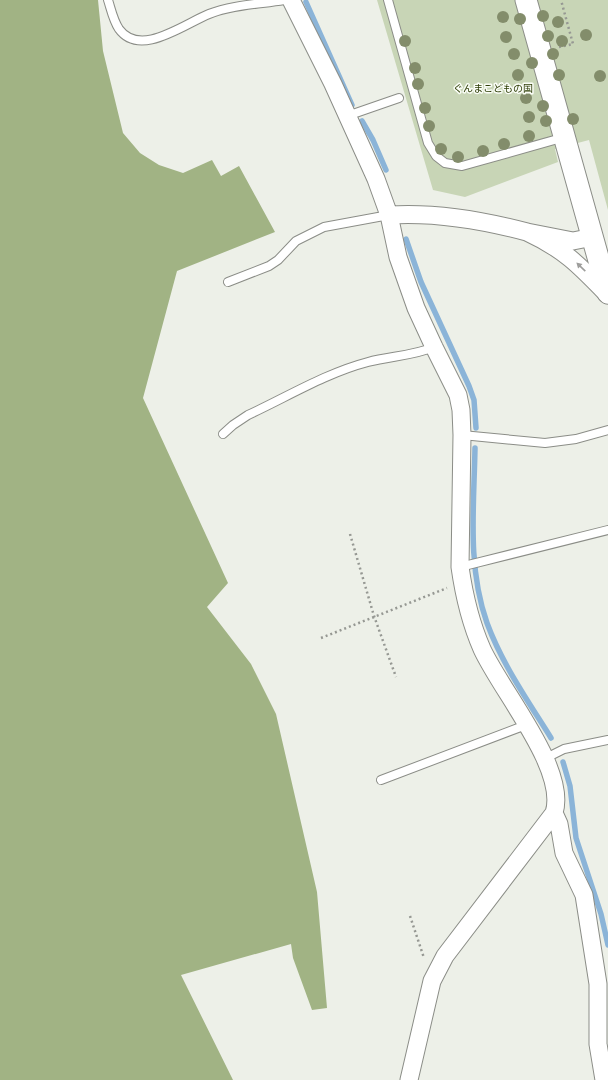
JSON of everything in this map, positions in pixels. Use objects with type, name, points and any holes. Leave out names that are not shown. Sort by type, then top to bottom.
[{"type":"street","points":[[291,0],[376,179],[389,215],[398,257],[416,308],[458,395],[461,410],[462,436],[461,575],[473,626],[482,650],[546,758],[556,793],[557,803],[554,813],[445,956],[432,981],[409,1080]]},
{"type":"street","points":[[526,0],[608,294]]},
{"type":"street","points":[[389,215],[410,214],[471,220],[573,241],[593,237]]},
{"type":"street","points":[[527,232],[558,248],[573,260],[608,294]]},
{"type":"street","points":[[554,813],[559,824],[564,853],[584,895],[598,984],[598,1044],[604,1080]]},
{"type":"lane","points":[[108,0],[118,28],[127,38],[138,42],[151,40],[211,13],[284,0]]},
{"type":"lane","points":[[388,0],[428,143],[436,156],[445,163],[462,166],[565,137]]},
{"type":"lane","points":[[347,116],[399,98]]},
{"type":"lane","points":[[228,282],[269,266],[278,260],[296,241],[324,227],[389,215]]},
{"type":"lane","points":[[223,434],[248,415],[348,369],[368,362],[424,351],[434,347]]},
{"type":"lane","points":[[462,436],[545,444],[576,439],[608,430]]},
{"type":"lane","points":[[461,575],[608,530]]},
{"type":"lane","points":[[381,780],[526,726]]},
{"type":"lane","points":[[546,758],[564,749],[608,740]]},
{"type":"path","points":[[559,47],[574,44],[561,0]]},
{"type":"path","points":[[350,534],[374,616],[396,677]]},
{"type":"path","points":[[321,638],[374,616],[461,575]]},
{"type":"path","points":[[410,916],[432,981]]},
{"type":"green space","points":[[0,0],[98,0],[103,51],[123,133],[140,153],[159,165],[183,173],[212,160],[221,176],[239,166],[275,232],[177,271],[143,398],[228,583],[207,607],[251,664],[276,714],[317,892],[327,1008],[312,1010],[293,958],[291,944],[181,975],[233,1080],[0,1080]]},
{"type":"green space","name":"ぐんまこどもの国","points":[[377,0],[608,0],[608,210],[589,140],[555,149],[558,162],[465,197],[433,190]]},
{"type":"waterway","points":[[306,2],[352,105]]},
{"type":"waterway","points":[[362,121],[373,140],[386,170]]},
{"type":"waterway","points":[[406,239],[421,282],[469,386],[474,400],[476,428]]},
{"type":"waterway","points":[[475,448],[473,536],[474,558],[481,602],[487,623],[500,653],[516,682],[551,738]]},
{"type":"waterway","points":[[563,762],[570,786],[576,838],[601,914],[608,945]]}]
